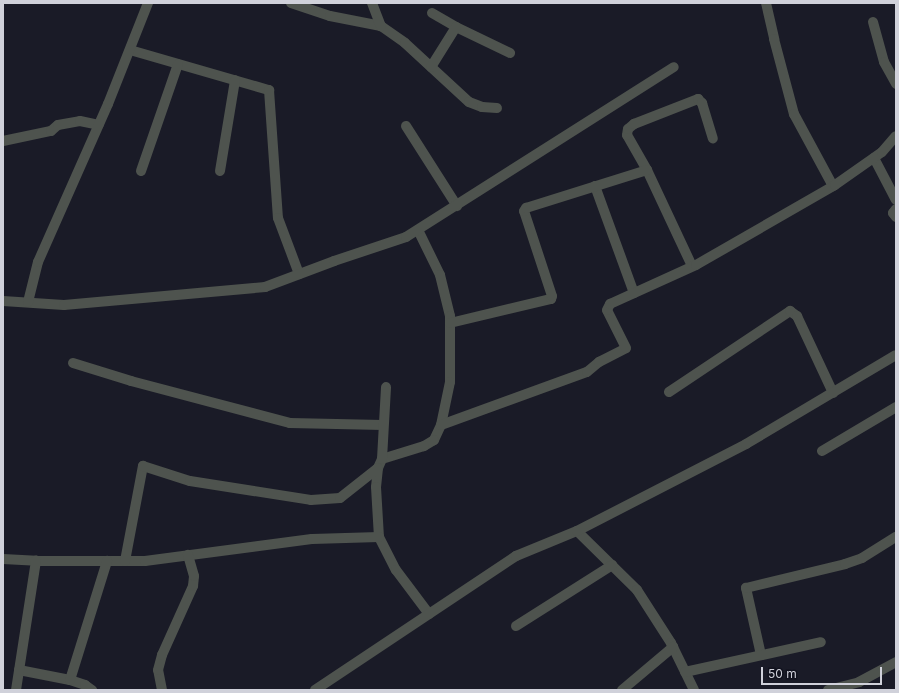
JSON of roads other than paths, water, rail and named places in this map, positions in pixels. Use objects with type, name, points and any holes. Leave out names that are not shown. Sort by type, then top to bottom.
[{"type":"street","points":[[28,302],[38,262],[99,125],[148,3]]},
{"type":"street","points":[[291,3],[330,16],[381,26],[405,43],[469,102],[482,107],[497,108]]},
{"type":"street","points":[[372,3],[381,26]]},
{"type":"street","points":[[766,3],[794,114],[833,186]]},
{"type":"street","points":[[432,13],[456,28],[510,53]]},
{"type":"street","points":[[873,22],[884,62],[896,84]]},
{"type":"street","points":[[431,67],[456,28]]},
{"type":"street","points":[[130,50],[270,90],[278,218],[299,274]]},
{"type":"street","points":[[141,171],[178,64]]},
{"type":"street","points":[[3,301],[64,305],[265,287],[406,237],[674,67]]},
{"type":"street","points":[[220,170],[235,80]]},
{"type":"street","points":[[692,266],[647,170],[627,135],[628,129],[634,124],[698,99],[702,103],[713,138]]},
{"type":"street","points":[[3,141],[51,131],[58,125],[80,121],[99,125]]},
{"type":"street","points":[[406,126],[457,206]]},
{"type":"street","points":[[441,425],[587,372],[599,362],[626,348],[607,310],[610,304],[692,266],[833,186],[874,158],[896,136]]},
{"type":"street","points":[[874,158],[896,200]]},
{"type":"street","points":[[450,323],[552,299],[524,211],[526,208],[647,170]]},
{"type":"street","points":[[595,186],[634,293]]},
{"type":"street","points":[[896,209],[893,214],[896,217]]},
{"type":"street","points":[[125,561],[143,466],[190,481],[310,500],[340,498],[380,464],[424,446],[434,440],[441,425],[450,382],[450,323],[440,275],[418,230]]},
{"type":"street","points":[[669,392],[790,311],[797,316],[833,393]]},
{"type":"street","points":[[315,690],[516,556],[577,531],[746,444],[896,355]]},
{"type":"street","points":[[73,363],[137,383],[290,423],[383,425]]},
{"type":"street","points":[[386,387],[380,464],[376,487],[379,537],[396,570],[429,614]]},
{"type":"street","points":[[822,451],[896,407]]},
{"type":"street","points":[[577,531],[637,590],[673,647],[694,690]]},
{"type":"street","points":[[3,559],[36,562],[145,560],[312,539],[379,537]]},
{"type":"street","points":[[761,655],[746,588],[845,564],[862,558],[896,537]]},
{"type":"street","points":[[162,690],[158,670],[162,655],[193,586],[194,576],[188,555]]},
{"type":"street","points":[[70,680],[107,561]]},
{"type":"street","points":[[16,690],[36,562]]},
{"type":"street","points":[[516,626],[612,565]]},
{"type":"street","points":[[685,672],[821,642]]},
{"type":"street","points":[[622,690],[673,647]]},
{"type":"street","points":[[828,690],[859,682],[896,662]]},
{"type":"street","points":[[19,670],[70,680],[85,685],[92,690]]}]
